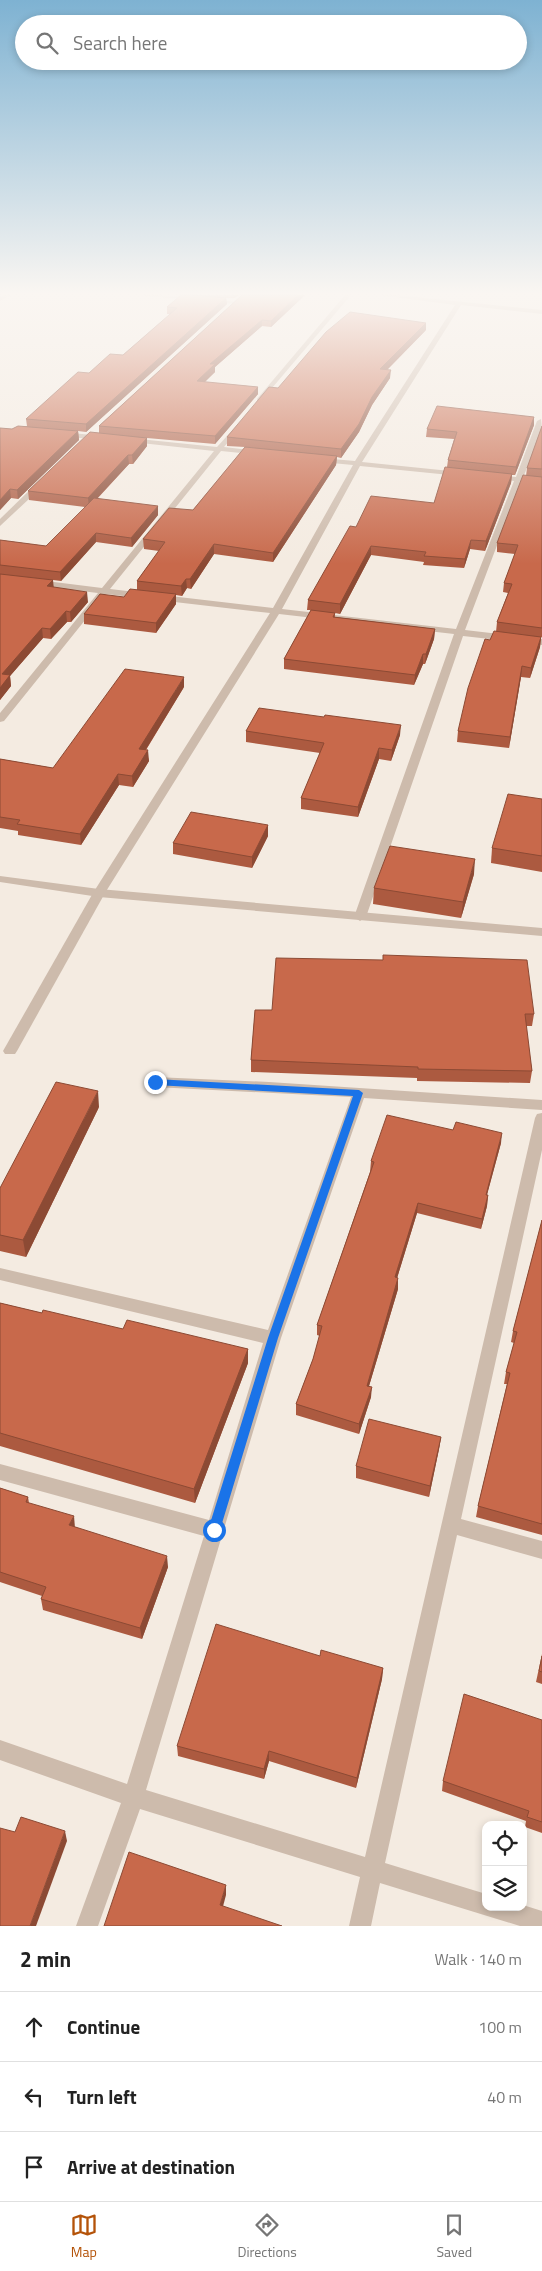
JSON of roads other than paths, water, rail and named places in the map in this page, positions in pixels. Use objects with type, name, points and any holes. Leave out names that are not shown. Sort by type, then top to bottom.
[{"type":"street","points":[[255,405],[272,385]]},
{"type":"street","points":[[10,1051],[99,893],[276,610],[358,464],[408,385]]},
{"type":"street","points":[[0,719],[243,419]]},
{"type":"street","points":[[360,916],[460,632],[520,480],[541,421]]},
{"type":"street","points":[[81,443],[95,430]]},
{"type":"street","points":[[49,433],[114,438]]},
{"type":"street","points":[[123,439],[265,454]]},
{"type":"street","points":[[312,458],[472,475]]},
{"type":"street","points":[[482,476],[542,482]]},
{"type":"street","points":[[0,524],[47,477]]},
{"type":"street","points":[[28,582],[542,642]]},
{"type":"street","points":[[0,879],[99,893],[542,932]]},
{"type":"street","points":[[155,1082],[542,1105]]},
{"type":"street","points":[[87,1926],[134,1796],[273,1338],[359,1093]]},
{"type":"street","points":[[360,1926],[371,1870],[542,1118]]},
{"type":"street","points":[[0,1274],[273,1338]]},
{"type":"street","points":[[0,1472],[214,1530]]},
{"type":"street","points":[[449,1524],[542,1550]]},
{"type":"street","points":[[0,1750],[134,1796],[482,1904]]},
{"type":"street","points":[[507,1911],[542,1922]]}]
